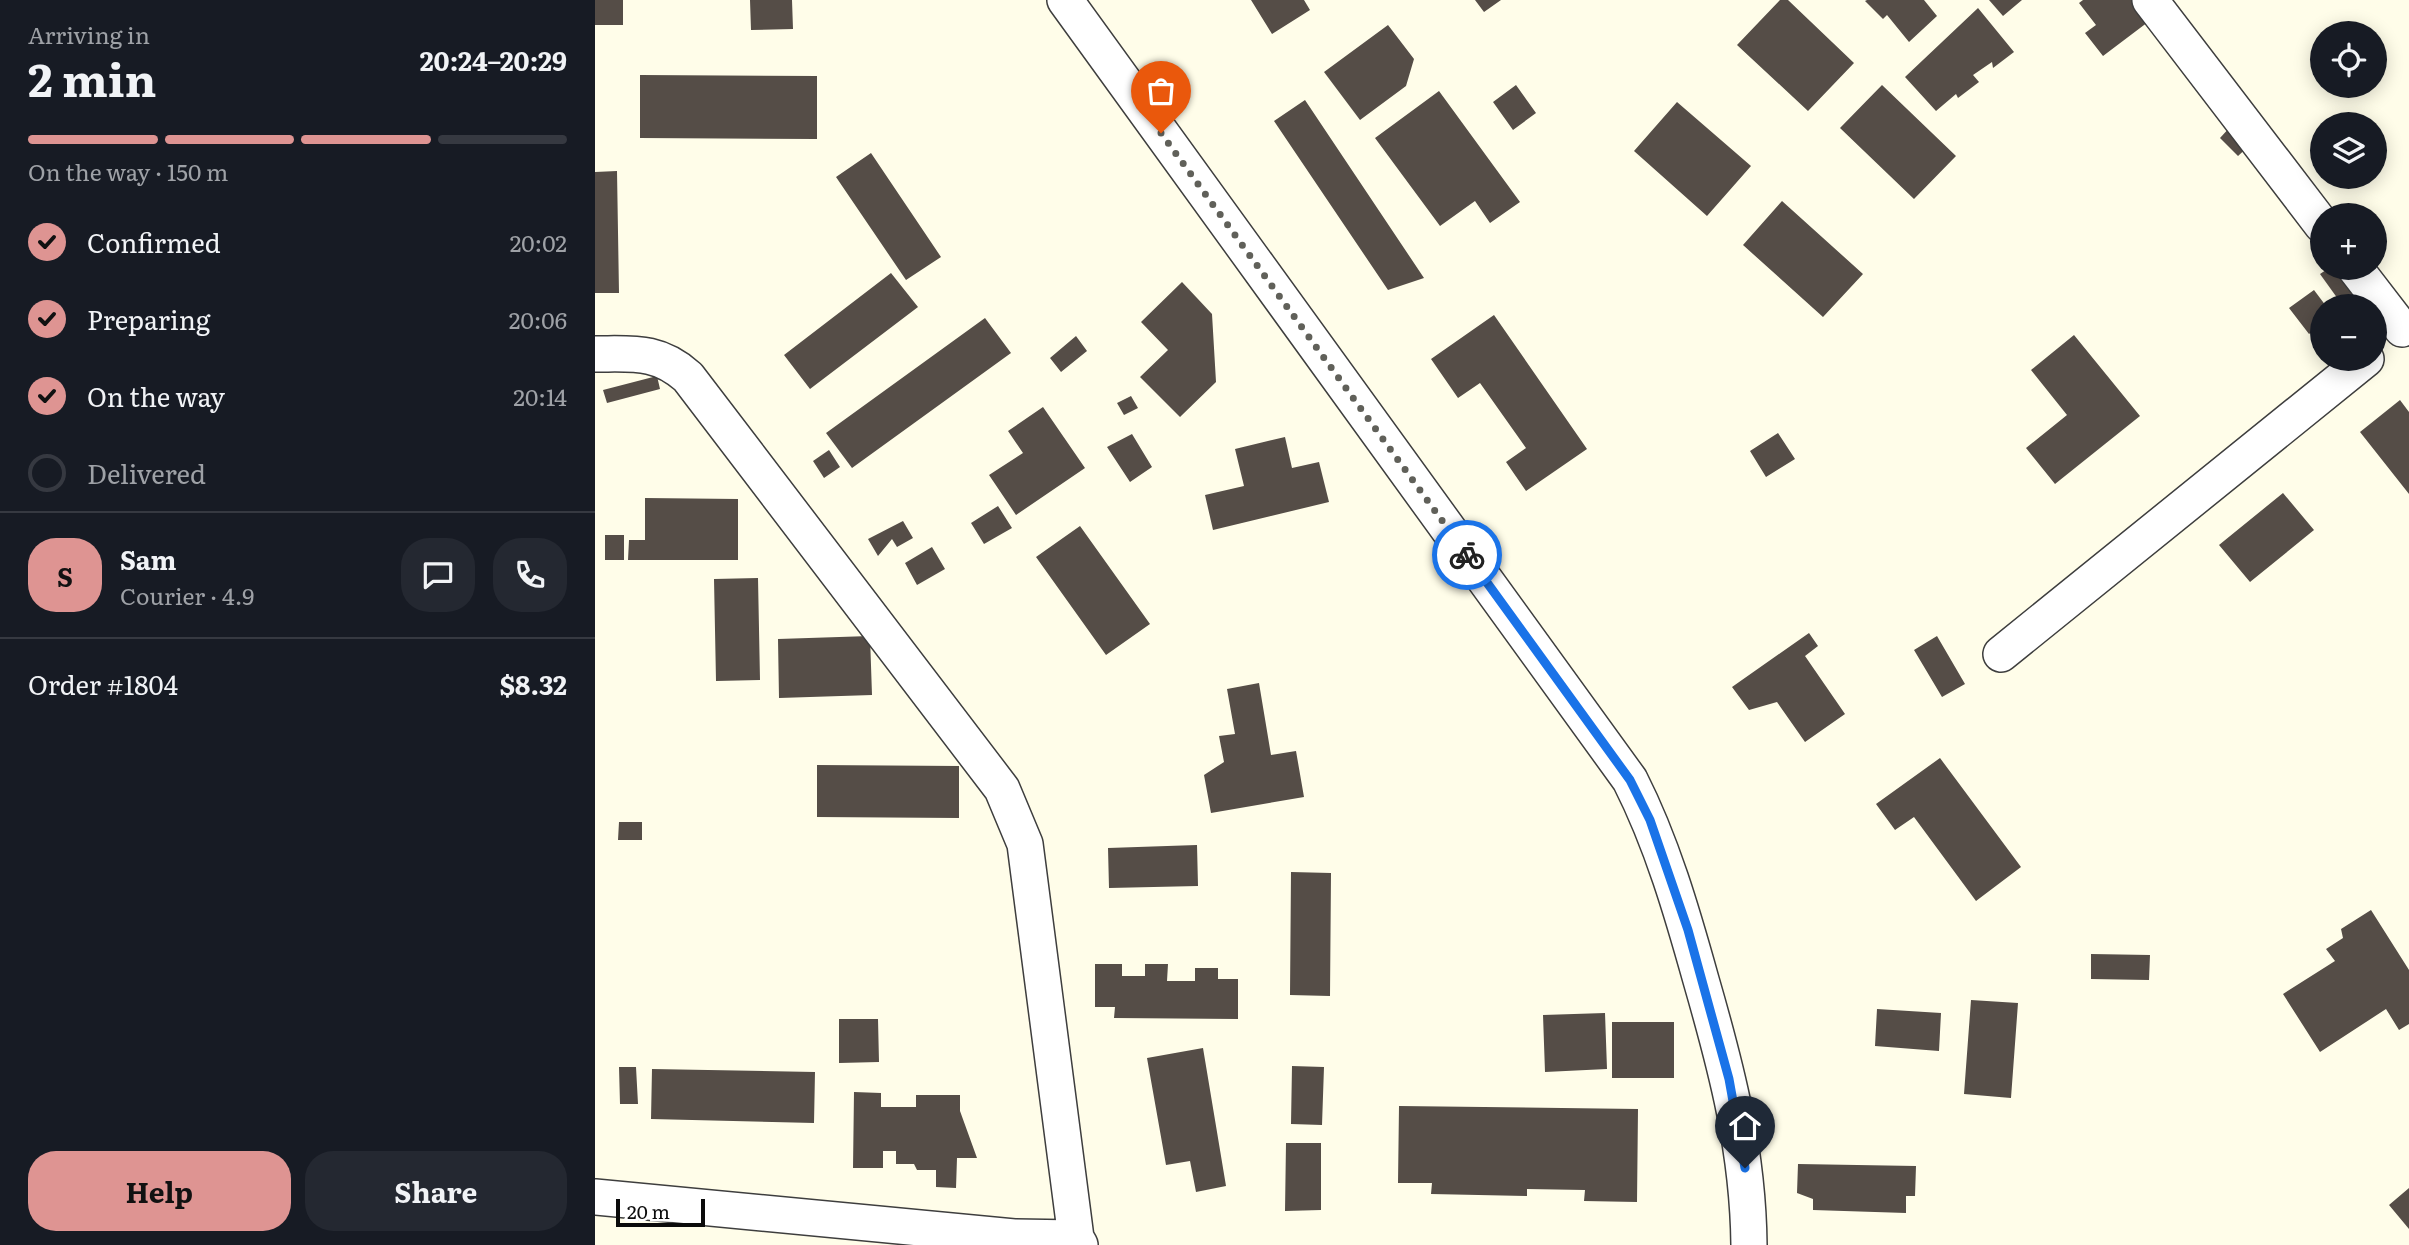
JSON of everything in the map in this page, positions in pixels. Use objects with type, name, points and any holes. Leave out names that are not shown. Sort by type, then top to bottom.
[{"type":"street","points":[[1065,0],[1630,780],[1650,820],[1683,918],[1729,1079],[1745,1168],[1749,1245]]},
{"type":"street","points":[[2150,0],[2310,209]]},
{"type":"street","points":[[2365,280],[2406,327],[2387,342]]},
{"type":"street","points":[[595,354],[642,354],[661,358],[688,377],[1002,789],[1025,844],[1078,1242],[595,1197]]},
{"type":"street","points":[[2001,654],[2351,371]]},
{"type":"building","points":[[595,0],[623,0],[623,25],[595,25]]},
{"type":"building","points":[[750,0],[792,0],[793,29],[751,30]]},
{"type":"building","points":[[1251,0],[1304,0],[1310,10],[1272,34]]},
{"type":"building","points":[[1475,0],[1501,0],[1484,12]]},
{"type":"building","points":[[1780,0],[1788,0],[1854,63],[1808,111],[1737,45]]},
{"type":"building","points":[[1924,0],[1937,16],[1909,42],[1887,15],[1883,19],[1865,1]]},
{"type":"building","points":[[1989,0],[2022,0],[2003,16]]},
{"type":"building","points":[[2083,0],[2131,0],[2148,22],[2103,56],[2085,33],[2096,25],[2079,3]]},
{"type":"building","points":[[1978,8],[2014,52],[1993,68],[1992,62],[1973,75],[1979,82],[1958,98],[1956,94],[1936,111],[1905,77]]},
{"type":"building","points":[[1388,25],[1414,59],[1406,86],[1360,120],[1324,72]]},
{"type":"building","points":[[640,75],[817,76],[817,139],[640,138]]},
{"type":"building","points":[[1516,85],[1536,113],[1513,130],[1493,102]]},
{"type":"building","points":[[1882,85],[1956,156],[1914,199],[1840,128]]},
{"type":"building","points":[[1439,91],[1520,202],[1490,223],[1475,201],[1440,226],[1375,138]]},
{"type":"building","points":[[1305,100],[1424,278],[1388,290],[1274,121]]},
{"type":"building","points":[[1677,102],[1751,166],[1707,216],[1634,151]]},
{"type":"building","points":[[2231,126],[2250,145],[2238,156],[2220,138]]},
{"type":"building","points":[[871,153],[941,257],[906,280],[836,177]]},
{"type":"building","points":[[617,171],[619,293],[595,293],[595,172]]},
{"type":"building","points":[[1782,201],[1863,274],[1823,317],[1743,245]]},
{"type":"building","points":[[891,273],[918,307],[810,389],[784,355]]},
{"type":"building","points":[[2324,280],[2353,280],[2363,294],[2334,294]]},
{"type":"building","points":[[1182,282],[1212,314],[1216,382],[1180,417],[1140,377],[1168,350],[1141,322]]},
{"type":"building","points":[[2314,290],[2317,294],[2310,294],[2310,333],[2309,334],[2289,308]]},
{"type":"building","points":[[1494,315],[1587,449],[1526,491],[1506,462],[1526,448],[1480,383],[1458,398],[1431,359]]},
{"type":"building","points":[[985,318],[1011,353],[852,468],[826,433]]},
{"type":"building","points":[[2074,335],[2140,416],[2055,484],[2026,448],[2067,415],[2031,370]]},
{"type":"building","points":[[1076,336],[1087,351],[1061,372],[1050,358]]},
{"type":"building","points":[[657,376],[660,389],[607,403],[603,390]]},
{"type":"building","points":[[1131,396],[1138,408],[1124,415],[1117,403]]},
{"type":"building","points":[[2400,400],[2409,412],[2409,494],[2360,432]]},
{"type":"building","points":[[1043,407],[1085,468],[1016,515],[989,475],[1023,453],[1008,431]]},
{"type":"building","points":[[1778,433],[1795,459],[1766,477],[1750,451]]},
{"type":"building","points":[[1132,434],[1152,467],[1130,482],[1107,447]]},
{"type":"building","points":[[1285,437],[1292,468],[1319,462],[1329,502],[1213,530],[1205,495],[1244,486],[1235,449]]},
{"type":"building","points":[[829,450],[840,467],[824,478],[813,461]]},
{"type":"building","points":[[2283,493],[2314,530],[2250,582],[2219,545]]},
{"type":"building","points":[[645,498],[738,499],[738,560],[628,560],[629,540],[645,540]]},
{"type":"building","points":[[998,506],[1012,528],[984,544],[971,523]]},
{"type":"building","points":[[903,521],[913,538],[897,547],[892,539],[878,556],[868,539]]},
{"type":"building","points":[[1080,526],[1150,624],[1106,655],[1036,557]]},
{"type":"building","points":[[605,535],[624,535],[624,560],[605,560]]},
{"type":"building","points":[[932,547],[945,569],[917,585],[905,563]]},
{"type":"building","points":[[758,578],[760,680],[716,681],[714,579]]},
{"type":"building","points":[[1809,633],[1818,646],[1805,656],[1845,714],[1805,742],[1777,702],[1749,710],[1732,687]]},
{"type":"building","points":[[870,636],[872,695],[779,698],[778,639]]},
{"type":"building","points":[[1937,636],[1965,684],[1942,697],[1914,650]]},
{"type":"building","points":[[1259,683],[1271,755],[1296,751],[1304,797],[1211,813],[1204,775],[1224,762],[1219,736],[1235,734],[1227,689]]},
{"type":"building","points":[[1940,758],[2021,867],[1976,901],[1914,817],[1895,830],[1876,804]]},
{"type":"building","points":[[817,765],[959,766],[959,818],[817,817]]},
{"type":"building","points":[[619,822],[642,822],[642,840],[618,840]]},
{"type":"building","points":[[1197,845],[1198,886],[1109,888],[1108,848]]},
{"type":"building","points":[[1291,872],[1331,873],[1330,996],[1290,995]]},
{"type":"building","points":[[2371,910],[2409,970],[2409,1024],[2399,1030],[2386,1009],[2320,1052],[2283,994],[2335,961],[2326,949],[2343,938],[2341,929]]},
{"type":"building","points":[[2091,954],[2150,955],[2149,980],[2091,979]]},
{"type":"building","points":[[1095,964],[1122,964],[1122,976],[1145,976],[1145,964],[1168,964],[1167,981],[1195,981],[1195,968],[1218,968],[1218,979],[1238,979],[1238,1019],[1114,1018],[1115,1007],[1095,1007]]},
{"type":"building","points":[[1971,1000],[2018,1003],[2011,1098],[1964,1094]]},
{"type":"building","points":[[1877,1009],[1941,1013],[1939,1051],[1875,1046]]},
{"type":"building","points":[[1605,1013],[1607,1069],[1545,1072],[1543,1015]]},
{"type":"building","points":[[839,1019],[878,1019],[879,1062],[839,1063]]},
{"type":"building","points":[[1612,1022],[1674,1022],[1674,1078],[1612,1078]]},
{"type":"building","points":[[1203,1048],[1226,1186],[1196,1192],[1190,1161],[1166,1165],[1147,1058]]},
{"type":"building","points":[[1292,1066],[1324,1067],[1322,1125],[1291,1124]]},
{"type":"building","points":[[619,1067],[636,1067],[638,1104],[620,1104]]},
{"type":"building","points":[[652,1069],[815,1072],[814,1123],[651,1119]]},
{"type":"building","points":[[854,1092],[881,1093],[881,1107],[916,1107],[916,1095],[960,1095],[960,1111],[977,1158],[957,1158],[956,1188],[936,1187],[936,1170],[917,1170],[914,1164],[896,1164],[896,1151],[883,1151],[883,1168],[853,1168]]},
{"type":"building","points":[[1399,1106],[1638,1109],[1637,1202],[1584,1201],[1585,1190],[1527,1189],[1527,1196],[1431,1194],[1432,1183],[1398,1183]]},
{"type":"building","points":[[1286,1143],[1321,1143],[1321,1210],[1285,1211]]},
{"type":"building","points":[[1798,1164],[1916,1166],[1915,1196],[1906,1196],[1906,1213],[1813,1210],[1813,1199],[1797,1193]]},
{"type":"building","points":[[2409,1188],[2409,1229],[2389,1205]]},
{"type":"way so far","points":[[1161,133],[1467,555]]},
{"type":"route","points":[[1467,555],[1630,780],[1650,820],[1688,930],[1729,1079],[1745,1168]]}]
